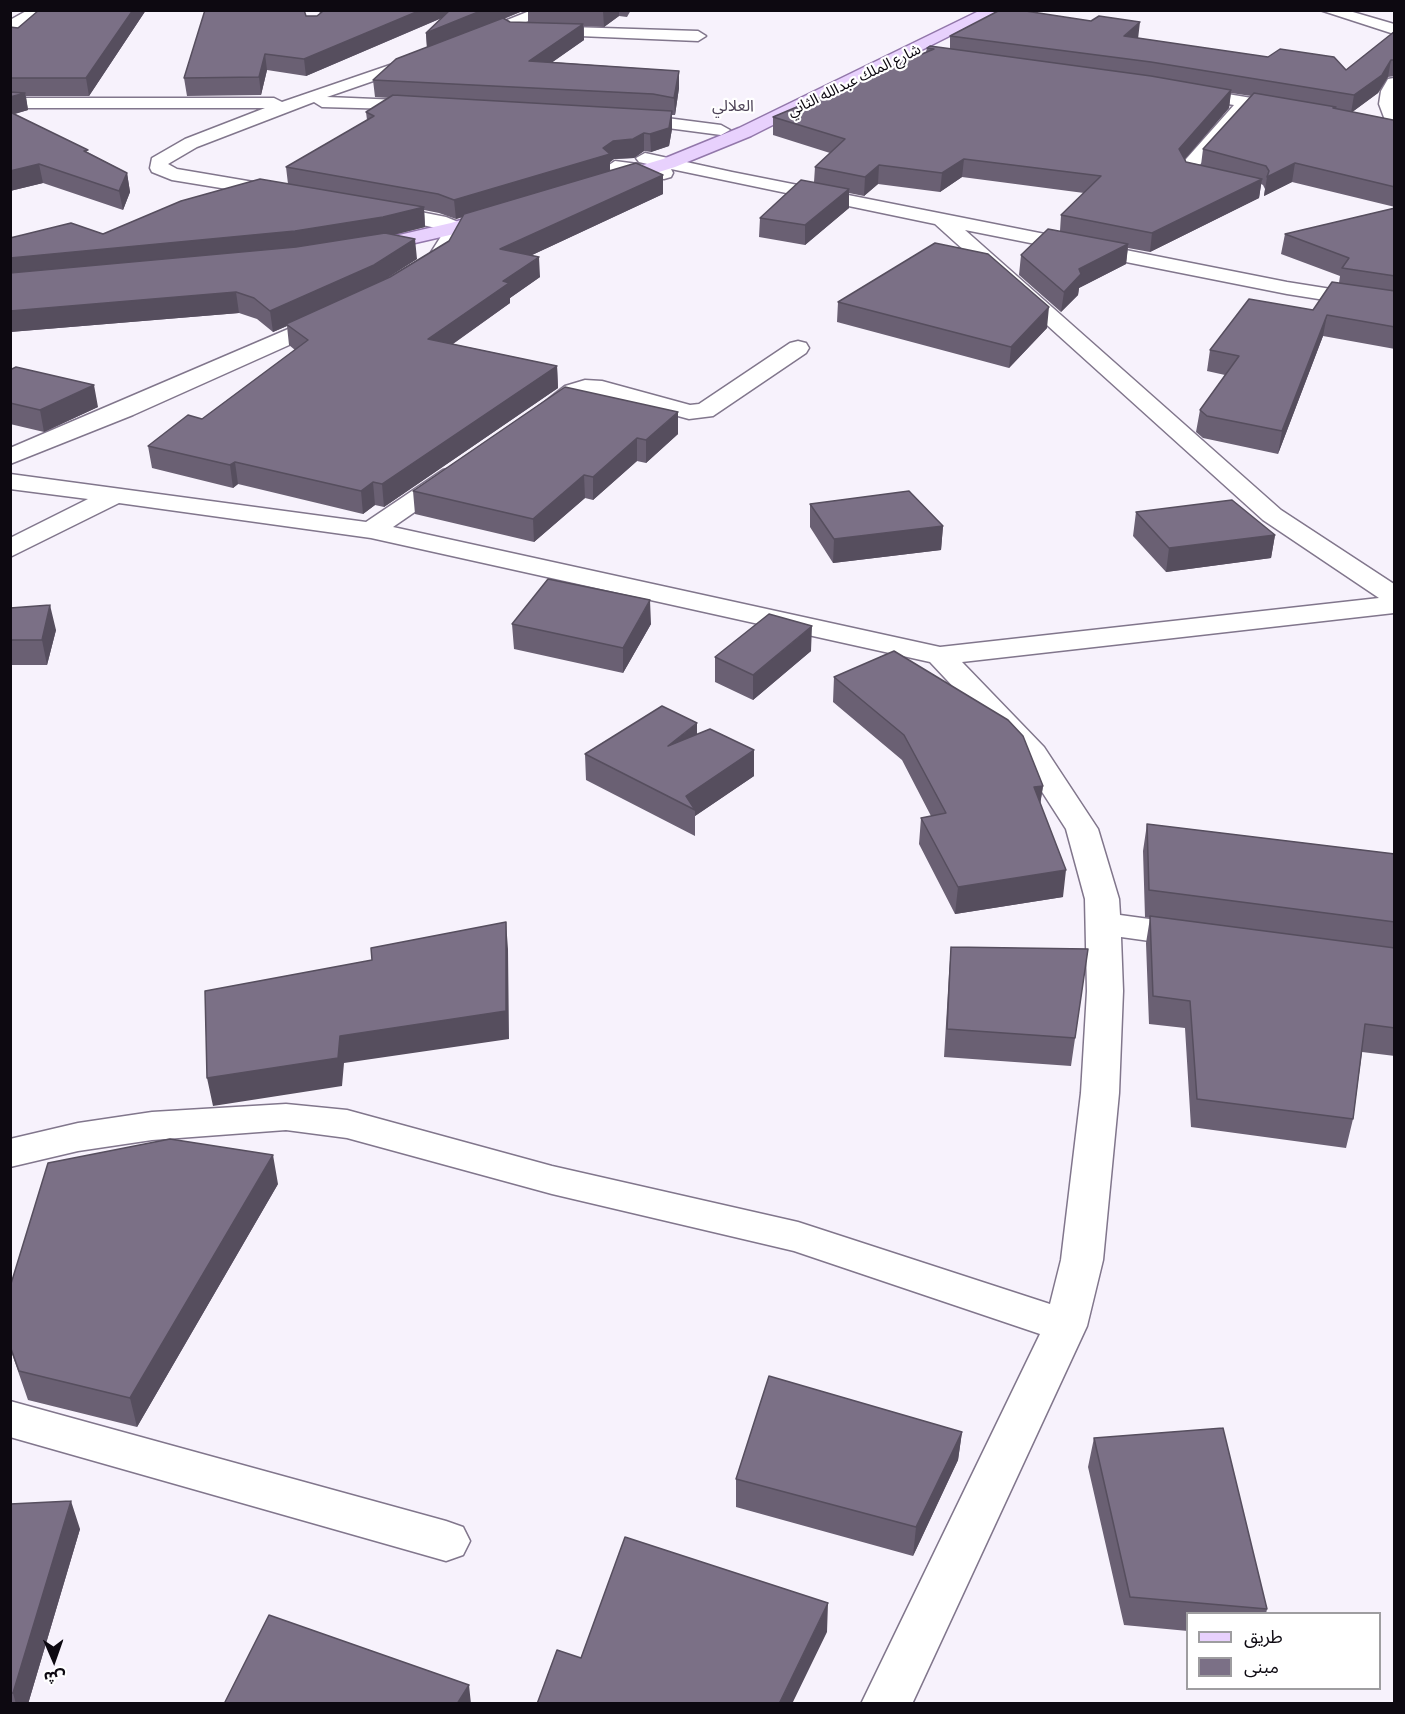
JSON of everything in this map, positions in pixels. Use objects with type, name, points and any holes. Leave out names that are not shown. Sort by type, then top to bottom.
[{"type":"main road","name":"شارع الملك عبدالله الثاني","points":[[966,10],[884,54],[721,130],[644,165],[588,182],[615,167],[644,165],[669,163],[745,132],[994,10]]},
{"type":"main road","points":[[448,224],[352,246],[385,245],[512,205]]},
{"type":"street","points":[[464,43],[547,10]]},
{"type":"street","points":[[1327,10],[1395,29]]},
{"type":"street","points":[[10,27],[42,13]]},
{"type":"street","points":[[497,30],[698,36]]},
{"type":"street","points":[[301,195],[172,174],[164,172],[158,165],[165,158],[191,143],[299,101],[442,52]]},
{"type":"street","points":[[907,54],[940,58]]},
{"type":"street","points":[[1391,124],[1389,91],[1395,83]]},
{"type":"street","points":[[1170,90],[1303,112]]},
{"type":"street","points":[[10,103],[299,101],[443,107]]},
{"type":"street","points":[[1244,189],[1191,174],[1188,167],[1246,102]]},
{"type":"street","points":[[607,116],[677,122],[721,130]]},
{"type":"street","points":[[669,163],[732,178],[1287,288],[1395,305]]},
{"type":"street","points":[[644,165],[732,178]]},
{"type":"street","points":[[359,206],[448,224],[442,255],[419,270]]},
{"type":"street","points":[[939,219],[990,261],[1272,515],[1309,542],[1395,596]]},
{"type":"street","points":[[990,261],[1023,236]]},
{"type":"street","points":[[385,245],[442,255]]},
{"type":"street","points":[[10,457],[125,410],[348,309]]},
{"type":"street","points":[[523,427],[573,391],[585,387],[602,388],[689,411],[705,411],[798,348]]},
{"type":"street","points":[[371,530],[466,466]]},
{"type":"street","points":[[10,481],[371,530],[940,656],[1395,605]]},
{"type":"street","points":[[10,549],[114,496]]},
{"type":"street","points":[[886,1704],[1066,1326],[1082,1260],[1097,1126],[1105,991],[1102,899],[1082,829],[1033,754],[940,656]]},
{"type":"street","points":[[1102,924],[1219,939]]},
{"type":"street","points":[[11,1153],[78,1137],[152,1125],[286,1117],[347,1124],[552,1180],[798,1237],[1066,1326]]},
{"type":"street","points":[[10,1419],[446,1541]]},
{"type":"building","points":[[39,10],[133,10],[86,78],[10,78],[10,27],[18,28]]},
{"type":"building","points":[[205,10],[304,10],[306,16],[317,16],[322,12],[321,10],[421,10],[304,59],[265,54],[259,77],[184,78]]},
{"type":"building","points":[[450,10],[483,10],[426,33]]},
{"type":"building","points":[[1000,10],[1019,10],[1091,21],[1099,16],[1140,22],[1124,36],[1268,57],[1280,49],[1334,57],[1346,70],[1395,31],[1395,60],[1391,60],[1382,75],[1354,95],[1151,62],[950,36]]},
{"type":"building","points":[[503,18],[510,22],[583,24],[529,61],[679,71],[674,98],[653,94],[373,80],[396,59]]},
{"type":"building","points":[[930,46],[1151,76],[1231,90],[1179,149],[1186,162],[1262,179],[1152,233],[1061,215],[1101,176],[964,159],[942,173],[879,165],[865,177],[815,167],[845,139],[773,117],[934,49],[927,48]]},
{"type":"building","points":[[10,92],[25,93],[10,97]]},
{"type":"building","points":[[1254,93],[1336,107],[1333,108],[1395,121],[1395,187],[1295,163],[1267,177],[1269,171],[1266,166],[1203,149]]},
{"type":"building","points":[[393,95],[672,111],[669,128],[650,134],[644,133],[633,139],[613,141],[603,148],[610,154],[454,200],[438,194],[286,167],[374,116],[366,112]]},
{"type":"building","points":[[10,112],[88,150],[84,151],[127,173],[119,191],[39,164],[10,171]]},
{"type":"building","points":[[636,163],[663,175],[500,249],[539,257],[503,281],[509,283],[428,339],[557,366],[382,484],[373,482],[361,491],[235,462],[230,465],[148,446],[188,415],[202,419],[308,340],[286,324],[390,277],[449,241],[464,214]]},
{"type":"building","points":[[260,179],[424,207],[383,217],[295,231],[10,258],[10,238],[71,223],[103,234],[181,201]]},
{"type":"building","points":[[801,180],[849,189],[805,225],[760,218]]},
{"type":"building","points":[[1395,208],[1395,276],[1342,268],[1349,258],[1285,234]]},
{"type":"building","points":[[1048,229],[1128,244],[1079,269],[1081,274],[1064,292],[1021,255]]},
{"type":"building","points":[[385,233],[415,239],[374,265],[270,311],[254,298],[236,292],[10,311],[10,273],[296,247]]},
{"type":"building","points":[[935,243],[988,254],[1049,307],[1011,347],[838,302]]},
{"type":"building","points":[[1332,282],[1395,291],[1395,327],[1327,315],[1282,431],[1207,416],[1200,410],[1239,356],[1210,350],[1249,299],[1313,310]]},
{"type":"building","points":[[16,367],[94,385],[40,410],[10,403],[10,370]]},
{"type":"building","points":[[565,387],[678,412],[646,440],[637,438],[593,477],[584,475],[533,519],[413,491]]},
{"type":"building","points":[[909,491],[943,526],[834,539],[810,504]]},
{"type":"building","points":[[1232,500],[1275,535],[1169,548],[1136,512]]},
{"type":"building","points":[[548,579],[650,600],[623,648],[512,624]]},
{"type":"building","points":[[50,605],[42,640],[10,640],[10,608]]},
{"type":"building","points":[[769,614],[812,626],[753,675],[715,657]]},
{"type":"building","points":[[894,651],[1008,720],[1023,736],[1043,786],[1034,787],[1066,870],[958,887],[921,818],[946,813],[904,735],[834,677]]},
{"type":"building","points":[[662,706],[697,723],[668,746],[710,729],[754,750],[686,796],[695,810],[585,754]]},
{"type":"building","points":[[1147,824],[1395,854],[1395,922],[1149,890]]},
{"type":"building","points":[[1150,916],[1395,948],[1395,1028],[1365,1024],[1353,1119],[1197,1099],[1190,1001],[1153,996]]},
{"type":"building","points":[[506,922],[506,1011],[340,1036],[338,1058],[207,1078],[205,991],[372,960],[371,948]]},
{"type":"building","points":[[951,947],[1088,949],[1075,1038],[947,1029]]},
{"type":"building","points":[[170,1139],[273,1155],[130,1398],[19,1371],[10,1346],[10,1287],[48,1163]]},
{"type":"building","points":[[769,1376],[962,1432],[916,1527],[736,1479]]},
{"type":"building","points":[[1223,1428],[1267,1609],[1130,1597],[1094,1438]]},
{"type":"building","points":[[71,1501],[13,1693],[10,1693],[10,1504]]},
{"type":"building","points":[[625,1537],[828,1603],[779,1704],[537,1704],[557,1650],[581,1658]]},
{"type":"building","points":[[269,1615],[469,1685],[457,1704],[224,1704]]},
{"type":"district","name":"العلالي","points":[[733,106]]}]
